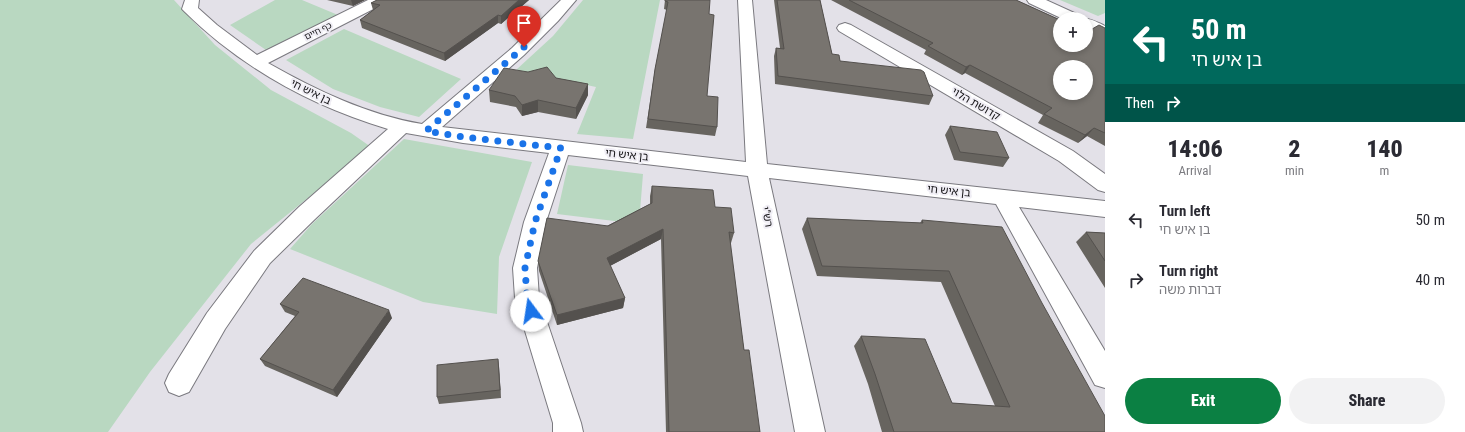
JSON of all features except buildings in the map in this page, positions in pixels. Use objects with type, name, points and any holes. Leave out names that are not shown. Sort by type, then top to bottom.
[{"type":"street","name":"בן איש חי","points":[[192,0],[190,9],[202,22],[243,54],[256,62],[294,84],[328,101],[364,116],[401,126],[463,137],[1105,209]]},
{"type":"street","name":"כף חיים","points":[[256,62],[380,0]]},
{"type":"street","points":[[426,131],[524,47],[551,22],[570,0]]},
{"type":"street","name":"רש\"י","points":[[745,0],[758,170],[810,432]]},
{"type":"street","points":[[1034,0],[1061,12]]},
{"type":"street","points":[[1093,26],[1105,32]]},
{"type":"street","name":"קדושת הלוי","points":[[845,28],[1066,156],[1105,185]]},
{"type":"street","points":[[178,383],[216,321],[262,258],[307,213],[401,126]]},
{"type":"street","points":[[561,148],[535,222],[525,268],[527,298],[567,423],[568,432]]},
{"type":"street","points":[[1003,198],[1105,376]]},
{"type":"green space","points":[[0,0],[174,0],[215,45],[271,90],[351,133],[371,147],[251,244],[150,372],[108,432],[0,432]]},
{"type":"green space","points":[[275,0],[302,0],[338,15],[266,50],[230,25]]},
{"type":"green space","points":[[583,0],[660,0],[633,139],[577,134],[596,87],[516,70],[553,36]]},
{"type":"green space","points":[[1060,0],[1105,0],[1105,13],[1098,16],[1093,14],[1093,12],[1088,12]]},
{"type":"green space","points":[[344,29],[461,79],[419,117],[380,107],[333,89],[286,60]]},
{"type":"green space","points":[[404,139],[532,162],[499,257],[497,314],[423,302],[290,249],[312,224]]},
{"type":"green space","points":[[568,165],[643,174],[639,224],[557,214]]},
{"type":"route","points":[[524,47],[426,131],[463,137],[561,148],[535,222],[525,268],[527,298],[531,311]]}]
